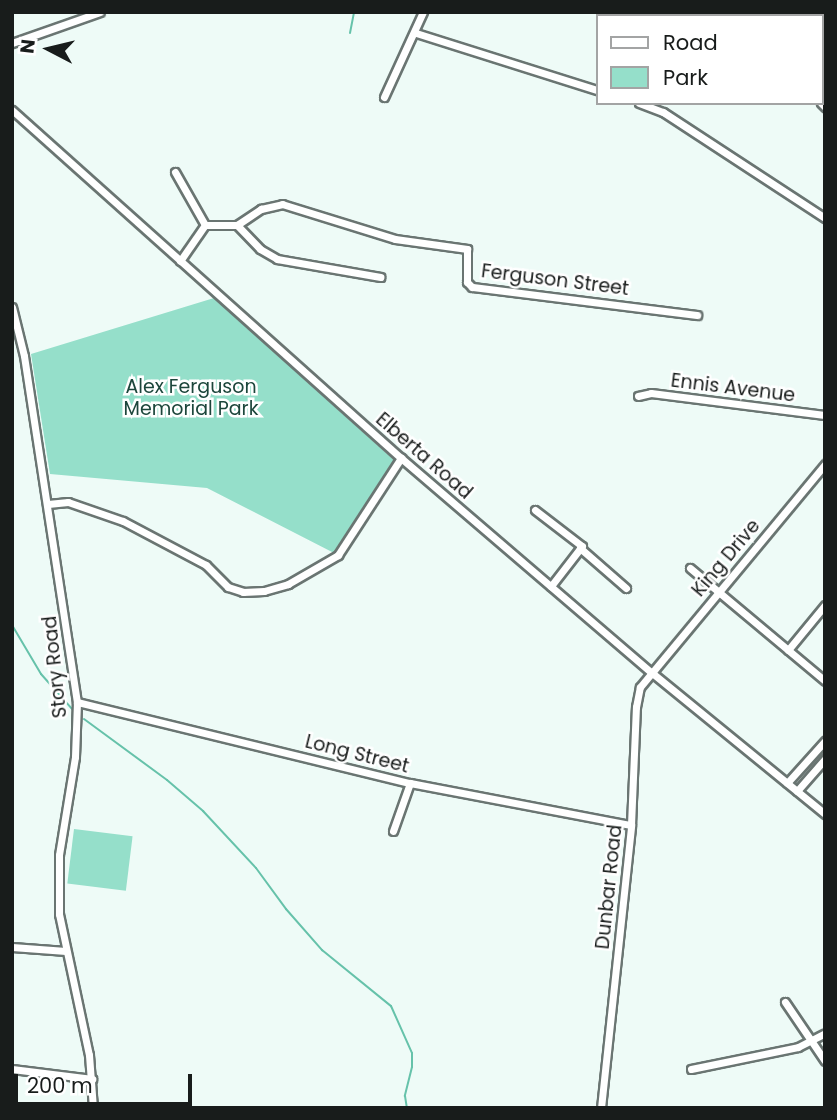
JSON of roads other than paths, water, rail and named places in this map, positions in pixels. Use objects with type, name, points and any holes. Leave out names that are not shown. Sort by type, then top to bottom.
[{"type":"street","points":[[12,43],[100,12]]},
{"type":"street","points":[[384,97],[424,12]]},
{"type":"street","points":[[416,33],[596,90]]},
{"type":"street","points":[[644,105],[663,112],[825,218]]},
{"type":"street","name":"Elberta Road","points":[[13,113],[401,458],[651,672],[825,814]]},
{"type":"street","points":[[175,172],[205,225],[180,261]]},
{"type":"street","name":"Ferguson Street","points":[[205,225],[237,225],[270,206],[296,206],[395,239],[467,249],[467,282],[472,287],[697,314]]},
{"type":"street","points":[[237,225],[260,249],[277,259],[380,277]]},
{"type":"street","name":"Story Road","points":[[12,307],[24,356],[77,702],[75,757],[58,873],[59,914],[92,1079],[93,1108]]},
{"type":"street","name":"Ennis Avenue","points":[[638,396],[651,393],[825,415]]},
{"type":"street","points":[[48,504],[68,502],[123,521],[206,565],[228,587],[243,592],[264,592],[288,584],[338,555],[401,458]]},
{"type":"street","name":"King Drive","points":[[651,672],[825,464]]},
{"type":"street","points":[[535,509],[626,588]]},
{"type":"street","points":[[551,586],[580,548]]},
{"type":"street","points":[[690,568],[825,681]]},
{"type":"street","points":[[788,650],[825,605]]},
{"type":"street","name":"Dunbar Road","points":[[601,1108],[631,825],[636,707],[640,687],[651,672]]},
{"type":"street","name":"Long Street","points":[[77,702],[410,783],[631,825]]},
{"type":"street","points":[[787,783],[825,741]]},
{"type":"street","points":[[797,791],[825,759]]},
{"type":"street","points":[[393,831],[410,783]]},
{"type":"street","points":[[12,947],[66,951]]},
{"type":"street","points":[[785,1002],[825,1060]]},
{"type":"street","points":[[691,1069],[811,1042],[825,1033]]},
{"type":"street","points":[[12,1069],[92,1079]]},
{"type":"waterway","points":[[350,33],[354,12]]},
{"type":"waterway","points":[[12,625],[41,674],[73,710]]},
{"type":"waterway","points":[[84,719],[167,780],[203,811],[256,868],[286,909],[322,950],[391,1006],[412,1053],[412,1067],[405,1096],[407,1108]]},
{"type":"park label","name":"Alex Ferguson Memorial Park","points":[[191,398]]}]
